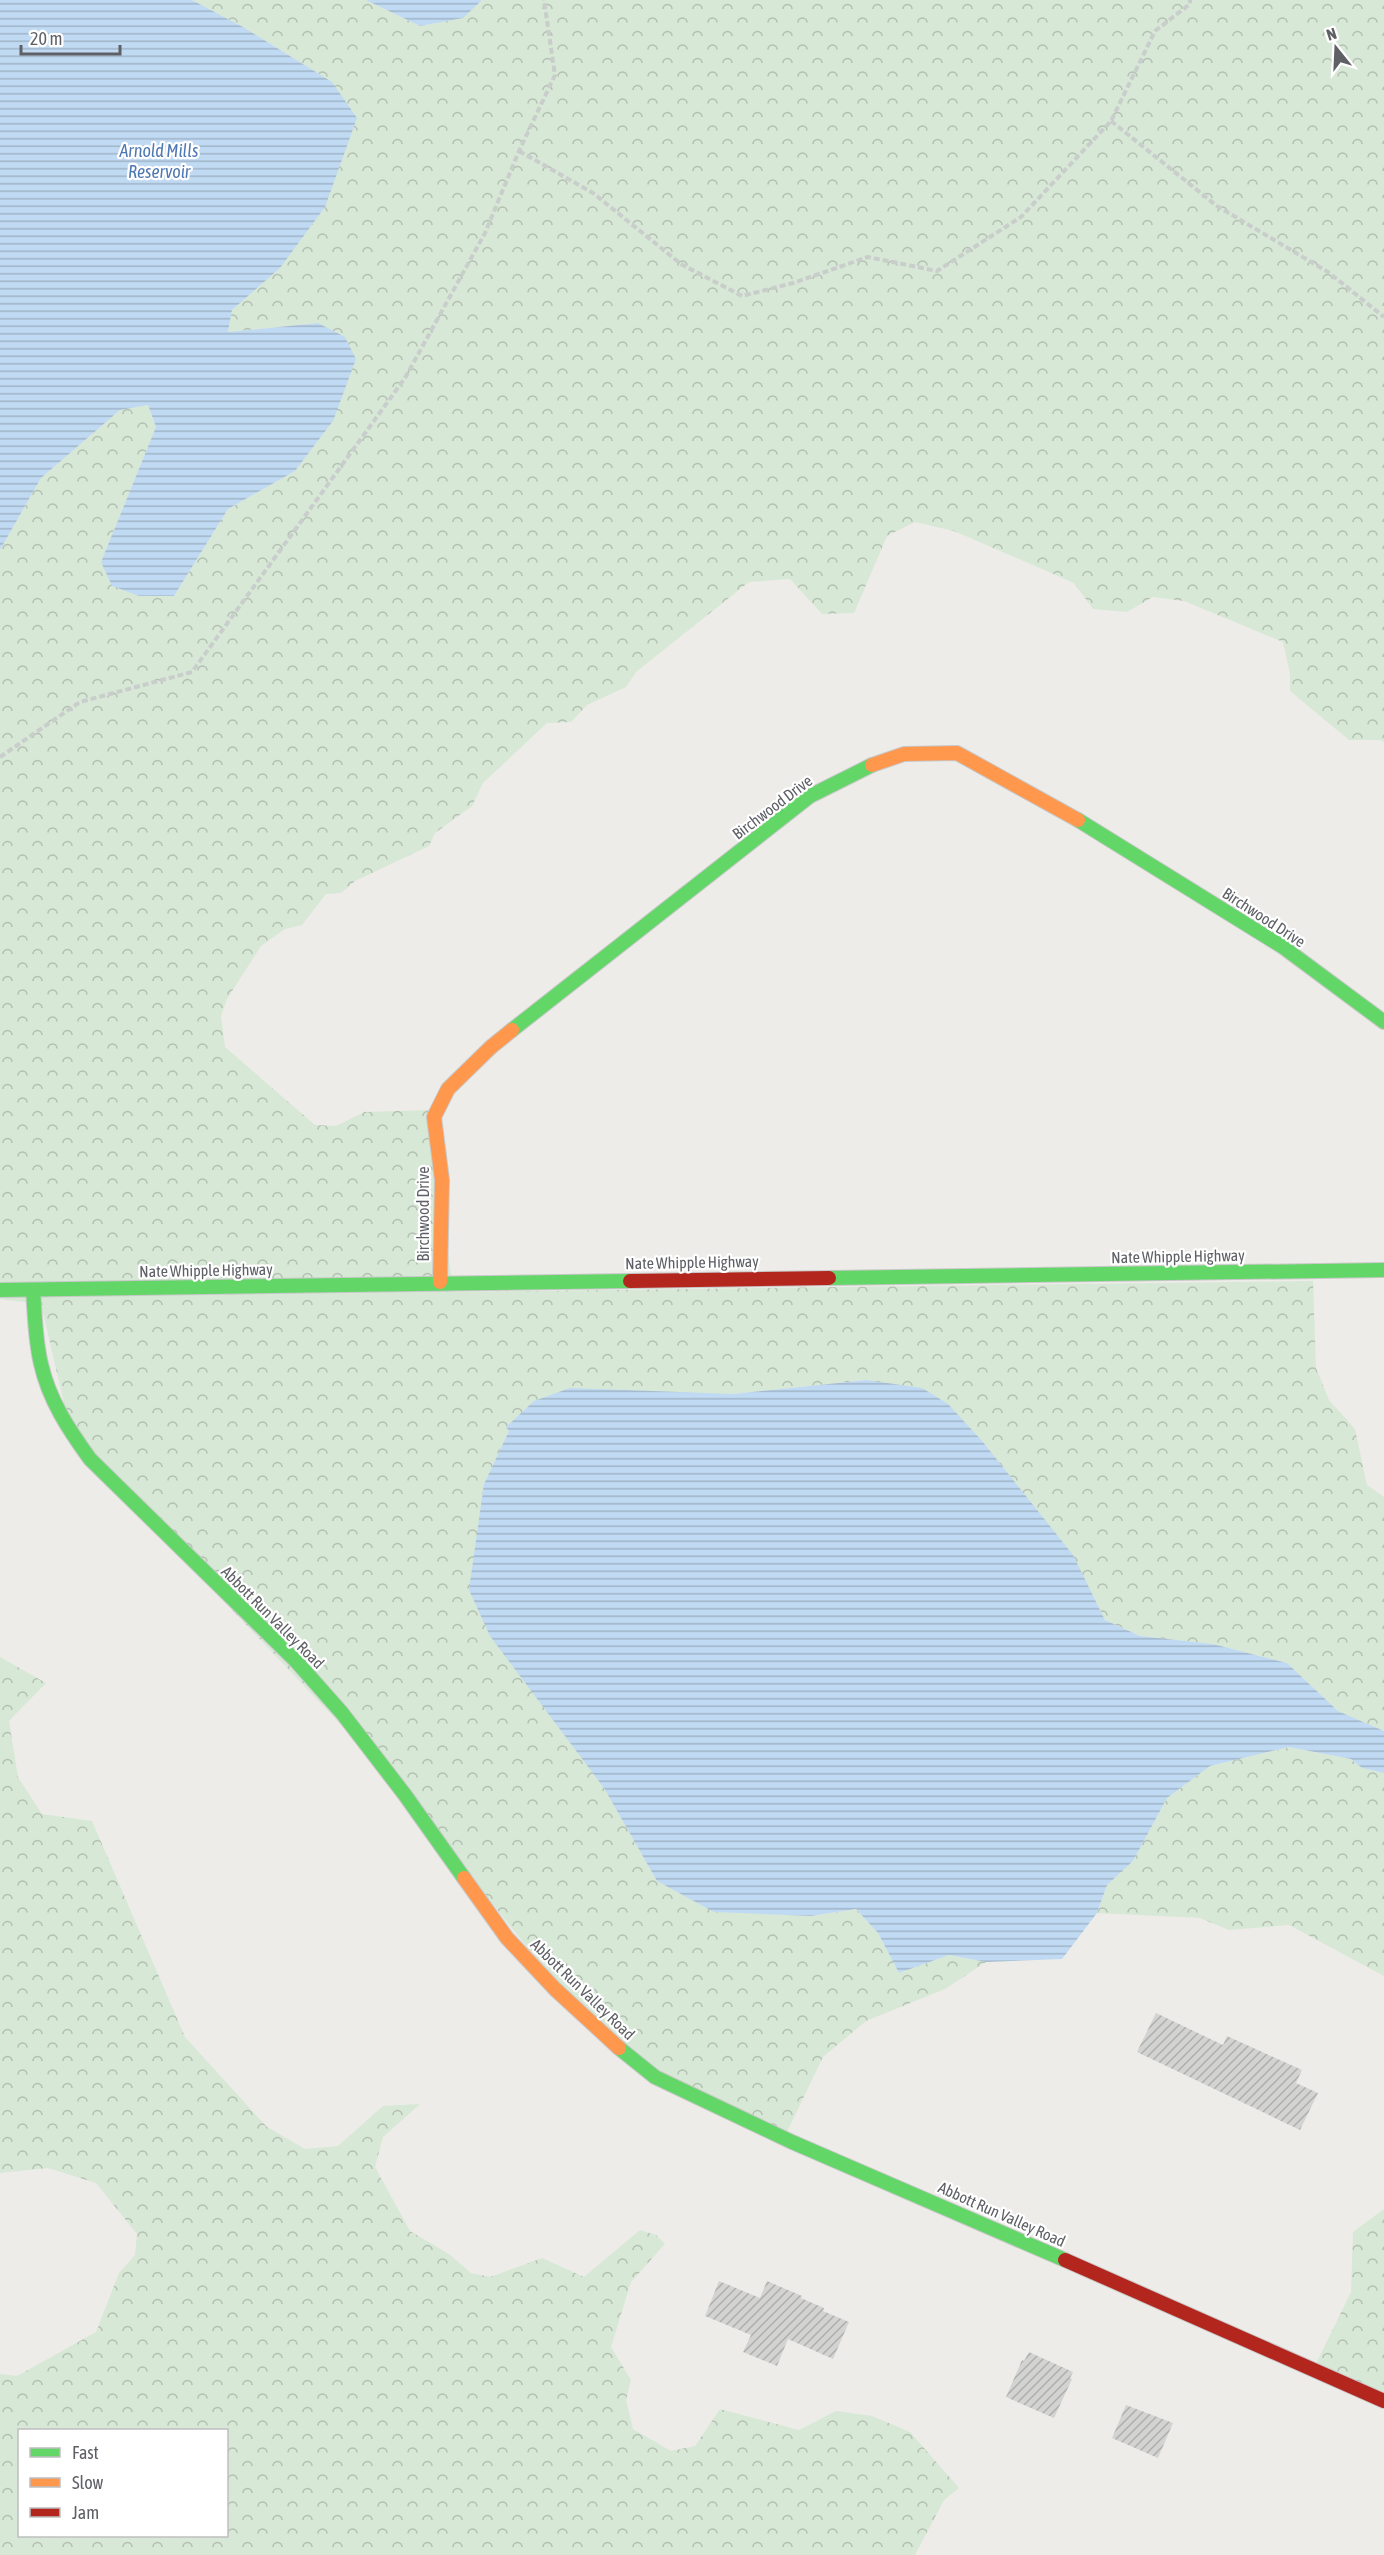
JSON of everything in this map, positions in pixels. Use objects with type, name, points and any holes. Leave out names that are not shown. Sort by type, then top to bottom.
[{"type":"street","name":"Birchwood Drive","points":[[440,1282],[442,1180],[434,1117],[448,1089],[491,1047],[810,796],[860,769],[904,754],[957,753],[1068,814],[1283,946],[1384,1022]]},
{"type":"street","name":"Nate Whipple Highway","points":[[0,1290],[1384,1270]]},
{"type":"street","name":"Abbott Run Valley Road","points":[[33,1290],[38,1352],[49,1392],[64,1424],[90,1459],[296,1661],[342,1713],[391,1777],[507,1938],[555,1989],[609,2040],[656,2077],[792,2142],[908,2190],[1384,2401]]},
{"type":"path","points":[[0,757],[80,702],[192,672],[405,378],[485,233],[519,150],[555,75],[544,0]]},
{"type":"path","points":[[519,150],[593,193],[681,264],[742,296],[793,283],[868,257],[937,271],[1021,217],[1111,121],[1155,31],[1190,4],[1190,0]]},
{"type":"path","points":[[1111,121],[1217,206],[1328,272],[1384,317]]},
{"type":"green space","points":[[192,0],[366,0],[420,26],[462,18],[482,0],[1384,0],[1384,742],[1349,740],[1290,691],[1290,674],[1283,642],[1184,601],[1153,597],[1127,612],[1093,609],[1074,583],[954,531],[915,522],[887,536],[854,613],[822,614],[790,579],[749,582],[636,672],[626,687],[587,705],[571,722],[547,723],[483,783],[472,806],[435,833],[429,846],[355,881],[341,893],[326,894],[302,925],[285,929],[261,946],[227,999],[221,1016],[225,1047],[315,1125],[336,1126],[364,1112],[430,1110],[453,1292],[1313,1281],[1316,1368],[1329,1400],[1355,1429],[1367,1485],[1384,1497],[1384,1731],[1338,1711],[1287,1663],[1213,1644],[1140,1636],[1105,1620],[1072,1555],[983,1442],[866,1380],[733,1394],[509,1431],[484,1484],[604,1788],[657,1881],[811,1916],[856,1909],[878,1933],[899,1973],[949,1955],[986,1962],[945,1989],[866,2021],[823,2057],[784,2138],[610,2051],[397,1784],[73,1442],[41,1304],[0,1299],[0,550],[41,478],[120,410],[148,405],[156,427],[101,562],[174,596],[228,509],[295,471],[333,421],[318,323],[228,332],[232,310],[280,268],[332,82],[243,27]]},
{"type":"green space","points":[[0,1657],[46,1683],[9,1721],[18,1777],[42,1814],[92,1821],[185,2037],[267,2127],[305,2149],[338,2146],[383,2106],[420,2104],[383,2137],[375,2167],[410,2231],[449,2254],[471,2273],[490,2277],[542,2258],[584,2277],[640,2230],[656,2235],[665,2244],[631,2282],[611,2347],[631,2380],[626,2400],[633,2429],[671,2451],[695,2446],[720,2409],[799,2430],[836,2411],[872,2416],[910,2432],[959,2488],[944,2500],[915,2555],[0,2555],[0,2374],[17,2376],[96,2332],[119,2273],[135,2255],[137,2234],[96,2183],[48,2168],[0,2173]]},
{"type":"green space","points":[[1289,1747],[1351,1759],[1362,1768],[1384,1773],[1384,1976],[1289,1925],[1229,1930],[1200,1918],[1097,1913],[1107,1885],[1133,1861],[1167,1798],[1210,1766]]},
{"type":"green space","points":[[1384,2209],[1384,2406],[1312,2372],[1351,2292],[1353,2232]]},
{"type":"water","name":"Arnold Mills Reservoir","points":[[0,0],[192,0],[243,27],[332,82],[357,118],[325,207],[280,268],[232,310],[228,332],[318,323],[345,337],[356,359],[333,421],[295,471],[228,509],[174,596],[139,596],[112,586],[101,562],[156,427],[148,405],[120,410],[41,478],[0,550]]},
{"type":"water","points":[[366,0],[482,0],[463,18],[420,26]]},
{"type":"water","points":[[866,1380],[922,1388],[948,1404],[983,1442],[1073,1555],[1105,1620],[1140,1636],[1213,1644],[1287,1663],[1338,1711],[1384,1731],[1384,1773],[1362,1768],[1351,1759],[1289,1747],[1210,1766],[1167,1798],[1133,1861],[1107,1885],[1097,1913],[1062,1959],[986,1962],[949,1955],[899,1973],[878,1933],[856,1909],[811,1916],[714,1912],[657,1881],[604,1788],[490,1636],[469,1590],[484,1484],[509,1431],[506,1427],[534,1401],[570,1388],[733,1394]]},
{"type":"building","points":[[1156,2013],[1223,2045],[1227,2036],[1302,2070],[1296,2083],[1318,2093],[1300,2130],[1137,2052]]},
{"type":"building","points":[[719,2281],[760,2298],[767,2281],[802,2296],[801,2298],[824,2308],[823,2311],[849,2322],[833,2359],[788,2339],[777,2366],[743,2352],[751,2335],[705,2316]]},
{"type":"building","points":[[1029,2352],[1073,2372],[1054,2418],[1006,2397],[1022,2360],[1024,2361]]},
{"type":"building","points":[[1126,2405],[1173,2423],[1158,2458],[1112,2438]]},
{"type":"traffic: fast","points":[[512,1030],[810,796],[872,765]]},
{"type":"traffic: fast","points":[[1078,820],[1283,947],[1384,1022]]},
{"type":"traffic: fast","points":[[829,1278],[1384,1270]]},
{"type":"traffic: fast","points":[[0,1290],[630,1281]]},
{"type":"traffic: fast","points":[[33,1290],[38,1346],[49,1390],[61,1414],[90,1459],[296,1661],[342,1713],[405,1795],[464,1878]]},
{"type":"traffic: fast","points":[[619,2048],[655,2077],[792,2142],[1065,2260]]},
{"type":"traffic: slow","points":[[872,765],[904,754],[957,753],[1078,820]]},
{"type":"traffic: slow","points":[[440,1282],[442,1180],[434,1117],[448,1089],[512,1030]]},
{"type":"traffic: slow","points":[[464,1878],[507,1938],[555,1989],[619,2048]]},
{"type":"traffic: jam","points":[[630,1281],[829,1278]]},
{"type":"traffic: jam","points":[[1065,2260],[1384,2401]]}]
